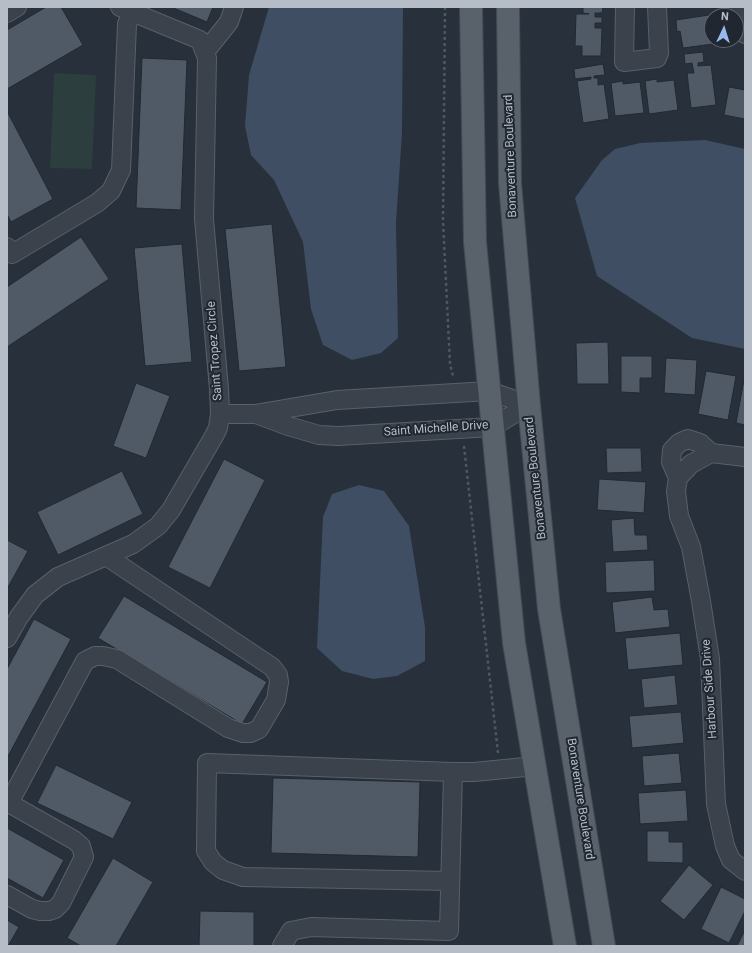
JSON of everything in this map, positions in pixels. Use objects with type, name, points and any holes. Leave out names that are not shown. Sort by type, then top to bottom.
[{"type":"main road","points":[[471,7],[475,242],[492,427],[514,643],[564,946]]},
{"type":"main road","name":"Bonaventure Boulevard","points":[[508,7],[510,183],[529,405],[549,609],[604,946]]},
{"type":"street","points":[[7,13],[17,7]]},
{"type":"street","points":[[7,247],[12,254],[97,204],[111,191],[121,170],[127,10],[200,40],[205,52],[229,22],[234,7]]},
{"type":"street","points":[[625,7],[624,62],[657,58],[659,53],[657,7]]},
{"type":"street","points":[[737,7],[740,24],[745,34]]},
{"type":"street","name":"Saint Tropez Circle","points":[[7,638],[13,614],[58,577],[133,544],[158,526],[171,510],[218,428],[220,414],[218,381],[204,219],[208,58],[205,52]]},
{"type":"street","name":"Saint Michelle Drive","points":[[220,414],[255,414],[337,400],[489,391],[529,405]]},
{"type":"street","name":"Saint Michelle Drive","points":[[255,414],[319,435],[332,435],[492,427],[529,405]]},
{"type":"street","name":"Harbour Side Drive","points":[[745,457],[711,453],[700,443],[688,439],[679,443],[672,450],[671,462],[678,478],[676,491],[679,516],[691,547],[710,659],[716,804],[725,846],[732,860],[745,871]]},
{"type":"street","points":[[678,478],[691,464],[711,453]]},
{"type":"street","points":[[7,895],[36,910],[49,911],[55,909],[62,904],[84,857],[81,846],[74,840],[8,803],[85,661],[95,656],[117,659],[228,728],[243,733],[250,733],[259,729],[276,700],[279,682],[278,675],[272,667],[106,556]]},
{"type":"street","points":[[450,881],[244,877],[223,870],[213,862],[206,851],[208,763],[453,772],[474,772],[535,766]]},
{"type":"street","points":[[282,946],[291,931],[310,926],[418,938],[449,931],[453,772]]},
{"type":"shaded area","points":[[54,73],[96,75],[92,169],[50,168]]},
{"type":"water","points":[[269,7],[403,7],[402,133],[396,223],[398,338],[381,353],[352,360],[323,345],[311,309],[303,242],[274,180],[251,155],[245,126],[249,75]]},
{"type":"water","points":[[705,140],[745,149],[745,349],[692,338],[597,276],[575,198],[602,160],[615,149],[640,143]]},
{"type":"water","points":[[359,485],[384,491],[409,526],[425,627],[425,661],[397,676],[373,679],[342,671],[317,648],[323,517],[332,494]]},
{"type":"building","points":[[46,7],[61,7],[83,45],[7,89],[7,30]]},
{"type":"building","points":[[171,7],[213,7],[207,22]]},
{"type":"building","points":[[583,7],[603,7],[602,13],[595,13],[595,17],[602,17],[602,23],[595,23],[595,28],[602,28],[601,56],[582,56],[582,46],[575,46],[576,14],[589,14],[583,13]]},
{"type":"building","points":[[704,16],[704,45],[683,48],[680,31],[677,32],[676,20]]},
{"type":"building","points":[[703,52],[704,62],[698,63],[698,66],[711,65],[716,105],[691,108],[687,73],[694,73],[692,63],[685,64],[684,54]]},
{"type":"building","points":[[142,58],[187,60],[181,210],[136,208]]},
{"type":"building","points":[[603,64],[605,75],[594,76],[594,78],[598,78],[598,85],[604,84],[609,119],[583,123],[577,81],[591,79],[591,77],[575,79],[574,69]]},
{"type":"building","points":[[657,79],[657,82],[674,80],[678,110],[649,114],[645,81]]},
{"type":"building","points":[[623,81],[623,84],[640,82],[644,113],[615,116],[611,83]]},
{"type":"building","points":[[729,87],[745,90],[745,119],[724,115]]},
{"type":"building","points":[[8,113],[53,199],[11,222],[7,214]]},
{"type":"building","points":[[272,224],[286,367],[239,371],[225,229]]},
{"type":"building","points":[[81,237],[109,279],[7,347],[7,287]]},
{"type":"building","points":[[182,244],[192,362],[145,366],[134,248]]},
{"type":"building","points":[[608,342],[609,384],[577,384],[576,343]]},
{"type":"building","points":[[621,356],[652,356],[652,378],[640,378],[640,393],[621,392]]},
{"type":"building","points":[[666,358],[697,360],[695,395],[664,393]]},
{"type":"building","points":[[706,371],[736,376],[728,420],[698,414]]},
{"type":"building","points":[[745,380],[745,425],[736,423]]},
{"type":"building","points":[[136,383],[170,396],[146,458],[113,446]]},
{"type":"building","points":[[606,448],[641,448],[642,472],[607,473]]},
{"type":"building","points":[[224,459],[265,480],[210,588],[168,567]]},
{"type":"building","points":[[122,471],[143,514],[58,555],[37,512]]},
{"type":"building","points":[[599,479],[646,482],[644,513],[597,510]]},
{"type":"building","points":[[634,518],[635,535],[647,535],[648,550],[613,552],[611,520]]},
{"type":"building","points":[[7,540],[28,551],[7,589]]},
{"type":"building","points":[[654,560],[655,591],[606,593],[605,562]]},
{"type":"building","points":[[124,596],[267,682],[242,724],[98,638]]},
{"type":"building","points":[[652,597],[654,610],[668,609],[670,627],[615,633],[612,602]]},
{"type":"building","points":[[34,619],[71,639],[7,758],[7,669]]},
{"type":"building","points":[[680,633],[683,665],[628,670],[625,638]]},
{"type":"building","points":[[675,675],[678,705],[644,708],[641,679]]},
{"type":"building","points":[[681,712],[684,743],[632,748],[629,716]]},
{"type":"building","points":[[679,753],[682,783],[644,786],[642,756]]},
{"type":"building","points":[[56,765],[132,802],[113,839],[37,803]]},
{"type":"building","points":[[273,778],[420,782],[418,857],[271,853]]},
{"type":"building","points":[[686,790],[688,821],[640,824],[638,793]]},
{"type":"building","points":[[7,828],[64,860],[43,898],[7,878]]},
{"type":"building","points":[[647,831],[669,831],[669,842],[683,842],[683,863],[647,862]]},
{"type":"building","points":[[113,858],[153,882],[116,946],[81,946],[67,938]]},
{"type":"building","points":[[689,865],[713,885],[684,920],[660,901]]},
{"type":"building","points":[[721,887],[745,899],[745,911],[729,943],[701,929]]},
{"type":"building","points":[[200,911],[254,912],[254,946],[199,946]]},
{"type":"building","points":[[7,920],[19,927],[8,946],[7,946]]},
{"type":"building","points":[[745,930],[745,946],[737,946]]}]
